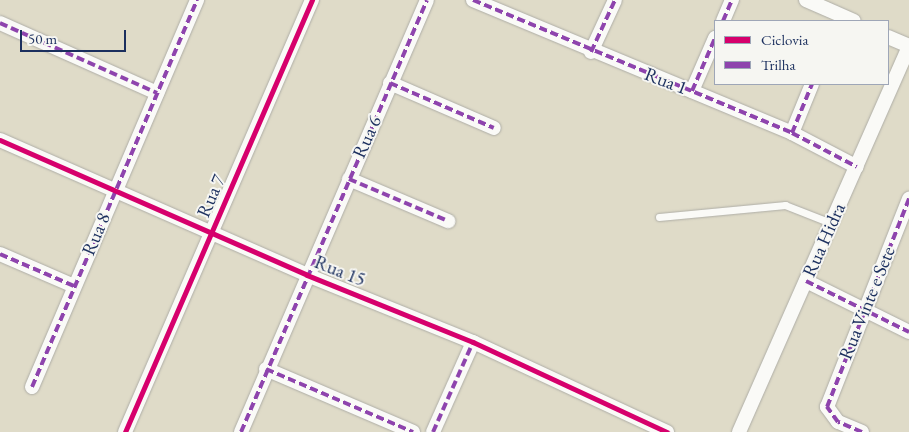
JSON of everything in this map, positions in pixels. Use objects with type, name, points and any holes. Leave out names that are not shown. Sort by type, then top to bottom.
[{"type":"street","name":"Rua 8","points":[[32,387],[197,0]]},
{"type":"street","name":"Rua 7","points":[[125,432],[312,0]]},
{"type":"street","name":"Rua 6","points":[[241,432],[266,369],[427,0]]},
{"type":"street","name":"Rua 1","points":[[474,0],[495,4],[591,52],[692,91],[792,134],[857,167]]},
{"type":"street","points":[[591,52],[614,0]]},
{"type":"street","points":[[723,20],[732,0]]},
{"type":"street","points":[[806,0],[852,20]]},
{"type":"street","points":[[0,23],[157,93]]},
{"type":"street","points":[[889,37],[909,47]]},
{"type":"street","points":[[692,91],[714,40]]},
{"type":"street","name":"Rua Hidra","points":[[739,432],[909,47]]},
{"type":"street","points":[[390,83],[494,128]]},
{"type":"street","points":[[792,134],[812,85]]},
{"type":"street","name":"Rua 15","points":[[0,140],[307,274],[473,342],[663,431]]},
{"type":"street","points":[[349,179],[448,221]]},
{"type":"street","name":"Rua Vinte e Sete","points":[[862,432],[838,422],[827,406],[862,312],[906,215],[909,200]]},
{"type":"street","points":[[0,254],[74,286]]},
{"type":"street","points":[[806,281],[862,312],[909,332]]},
{"type":"street","points":[[434,432],[473,342]]},
{"type":"street","points":[[266,369],[412,432]]},
{"type":"lane","points":[[659,218],[785,205],[832,224]]},
{"type":"marked path","points":[[32,387],[197,0]]},
{"type":"marked path","points":[[241,432],[427,0]]},
{"type":"marked path","points":[[473,0],[792,133],[857,167]]},
{"type":"marked path","points":[[591,52],[615,0]]},
{"type":"marked path","points":[[723,20],[732,0]]},
{"type":"marked path","points":[[0,23],[157,93]]},
{"type":"marked path","points":[[692,91],[714,40]]},
{"type":"marked path","points":[[390,83],[494,128]]},
{"type":"marked path","points":[[792,133],[812,85]]},
{"type":"marked path","points":[[349,179],[448,221]]},
{"type":"marked path","points":[[862,432],[838,422],[827,407],[909,199]]},
{"type":"marked path","points":[[0,254],[74,286]]},
{"type":"marked path","points":[[806,281],[909,332]]},
{"type":"marked path","points":[[433,432],[473,342]]},
{"type":"marked path","points":[[266,369],[413,432]]},
{"type":"cycle path","points":[[125,432],[312,0]]},
{"type":"cycle path","points":[[0,140],[307,275],[473,342],[667,432]]}]
